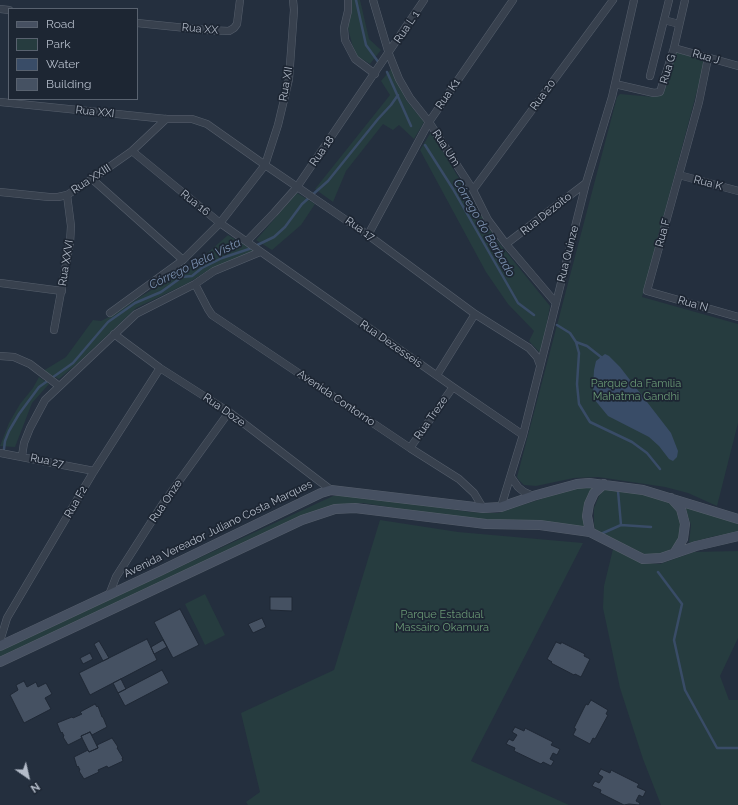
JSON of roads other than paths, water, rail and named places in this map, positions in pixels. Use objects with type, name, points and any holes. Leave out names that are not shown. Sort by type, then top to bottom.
[{"type":"main road","name":"Avenida Vereador Juliano Costa Marques","points":[[0,646],[321,493],[331,490],[484,508],[501,507],[576,484],[604,484],[644,490],[738,519]]},
{"type":"main road","points":[[590,532],[587,516],[589,504],[594,493],[604,484]]},
{"type":"main road","points":[[671,498],[681,509],[685,524],[683,539],[675,552]]},
{"type":"main road","points":[[0,662],[302,520],[334,509],[355,508],[486,524],[540,525],[590,532],[643,559],[661,558],[675,552],[738,536]]},
{"type":"street","name":"Rua XX","points":[[138,23],[229,31],[237,24],[240,0]]},
{"type":"street","name":"Rua XII","points":[[110,313],[183,260],[220,223],[265,165],[278,125],[289,79],[294,10],[293,0]]},
{"type":"street","points":[[348,0],[348,11],[344,28],[345,40],[355,59],[375,74]]},
{"type":"street","name":"Rua Um","points":[[373,0],[389,54],[399,80],[410,98],[429,122],[473,190],[488,220],[506,244],[556,303]]},
{"type":"street","name":"Rua L 1","points":[[389,54],[424,0]]},
{"type":"street","name":"Rua K1","points":[[368,235],[429,122],[513,0]]},
{"type":"street","name":"Rua 20","points":[[473,190],[613,0]]},
{"type":"street","name":"Rua Quinze","points":[[501,507],[523,434],[586,183],[612,97],[634,0]]},
{"type":"street","points":[[650,76],[669,0]]},
{"type":"street","name":"Rua G","points":[[615,84],[654,93],[660,92],[674,48],[685,0]]},
{"type":"street","points":[[664,20],[679,24]]},
{"type":"street","name":"Rua J","points":[[674,48],[738,66]]},
{"type":"street","name":"Rua 18","points":[[248,242],[297,187],[389,54]]},
{"type":"street","name":"Rua F","points":[[647,290],[699,102],[708,58]]},
{"type":"street","name":"Rua XXI","points":[[0,102],[166,119]]},
{"type":"street","name":"Rua 17","points":[[166,119],[192,119],[206,124],[368,235],[475,314],[529,348],[537,357],[540,365]]},
{"type":"street","name":"Rua XXIII","points":[[0,192],[49,197],[67,195],[92,180],[132,152],[166,119]]},
{"type":"street","name":"Rua 16","points":[[132,152],[220,223],[259,251]]},
{"type":"street","name":"Rua K","points":[[679,175],[738,191]]},
{"type":"street","points":[[92,180],[183,260]]},
{"type":"street","name":"Rua Dezoito","points":[[506,244],[586,183]]},
{"type":"street","name":"Rua XXVI","points":[[54,330],[70,243],[71,226],[67,195]]},
{"type":"street","points":[[22,456],[24,443],[34,421],[45,400],[57,384],[136,314],[195,284],[214,271],[259,251]]},
{"type":"street","name":"Rua Dezesseis","points":[[259,251],[453,387],[523,434]]},
{"type":"street","points":[[0,283],[62,291]]},
{"type":"street","name":"Avenida Contorno","points":[[195,284],[212,315],[410,448],[459,479],[474,493],[484,508]]},
{"type":"street","name":"Rua N","points":[[647,290],[738,317]]},
{"type":"street","points":[[437,375],[475,314]]},
{"type":"street","name":"Rua Doze","points":[[114,334],[160,368],[229,412],[331,490]]},
{"type":"street","points":[[0,356],[14,357],[30,364],[57,384]]},
{"type":"street","name":"Rua F2","points":[[0,641],[8,618],[94,471],[160,368]]},
{"type":"street","name":"Rua Treze","points":[[410,448],[453,387]]},
{"type":"street","name":"Rua Onze","points":[[109,595],[116,577],[164,502],[229,412]]},
{"type":"street","name":"Rua 27","points":[[3,453],[94,471]]},
{"type":"street","points":[[510,477],[524,492],[533,496]]},
{"type":"water","points":[[605,354],[620,367],[671,433],[678,451],[677,457],[673,461],[669,459],[659,446],[649,437],[608,416],[594,399],[593,388],[596,361]]},
{"type":"waterway","name":"Córrego do Barbado","points":[[356,0],[366,45],[379,63]]},
{"type":"waterway","name":"Córrego do Barbado","points":[[387,72],[411,126]]},
{"type":"waterway","name":"Córrego Bela Vista","points":[[4,449],[9,431],[19,414],[39,387],[73,363],[108,322],[135,303],[161,292],[182,277],[192,276],[202,268],[222,258],[249,249],[274,237],[285,227],[302,204],[328,181],[398,95]]},
{"type":"waterway","name":"Córrego do Barbado","points":[[425,145],[453,189],[518,303],[534,315]]},
{"type":"waterway","name":"Córrego do Barbado","points":[[557,325],[570,333],[576,342],[579,353],[577,384],[579,404],[590,422],[632,442],[647,453],[660,469]]},
{"type":"waterway","points":[[576,342],[587,346],[601,357]]},
{"type":"waterway","points":[[603,533],[621,525],[618,491]]},
{"type":"waterway","points":[[621,525],[651,527]]},
{"type":"waterway","name":"Córrego do Barbado","points":[[658,572],[682,604],[674,640],[685,690],[717,748],[738,748]]},
{"type":"park label","name":"Parque da Família Mahatma Gandhi","points":[[636,390]]},
{"type":"park label","name":"Parque Estadual Massairo Okamura","points":[[442,621]]}]
